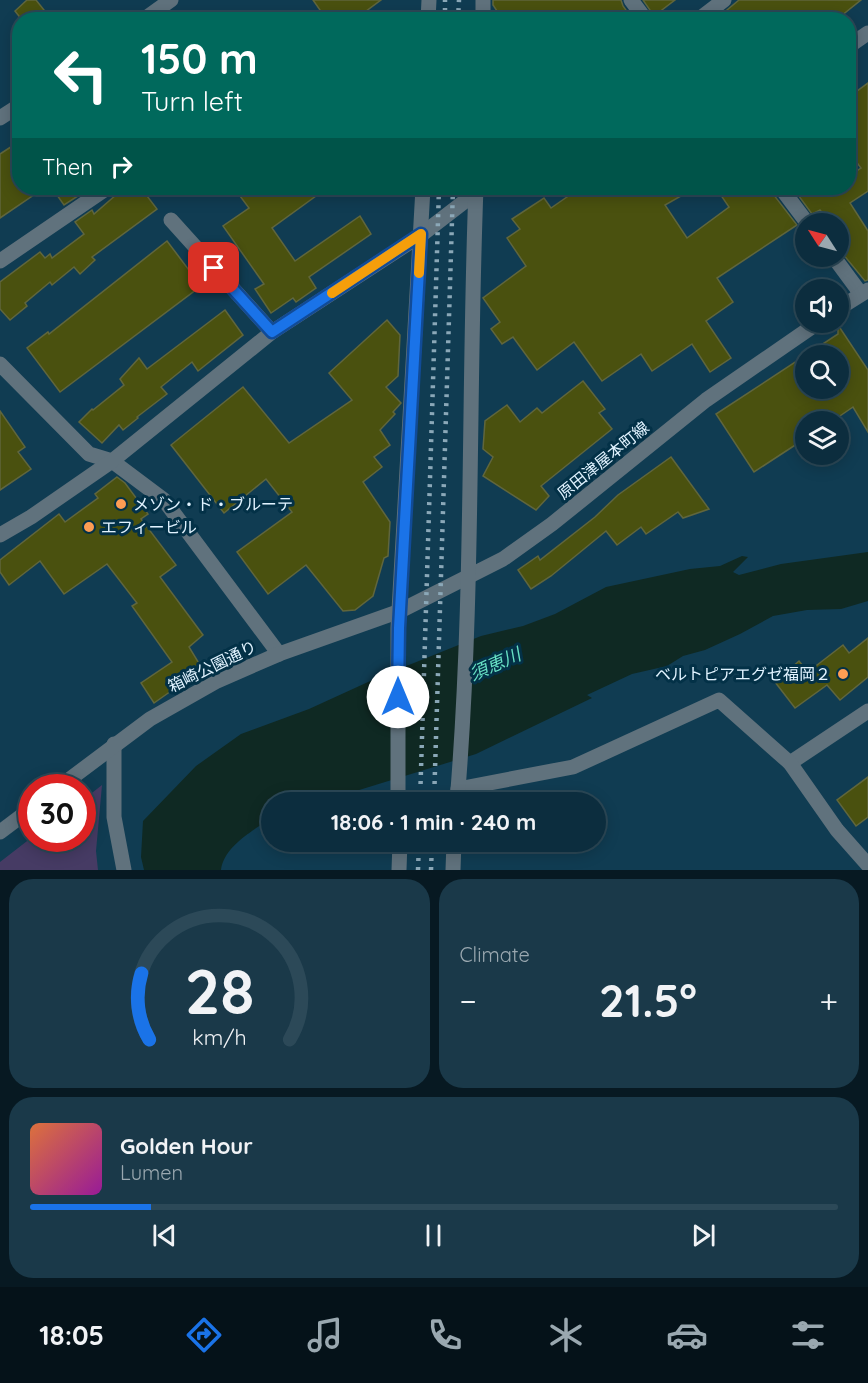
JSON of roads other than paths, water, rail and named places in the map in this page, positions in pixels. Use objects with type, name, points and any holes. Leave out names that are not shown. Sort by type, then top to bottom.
[{"type":"street","points":[[154,12],[171,0]]},
{"type":"street","points":[[708,12],[724,0]]},
{"type":"street","points":[[0,261],[97,195]]},
{"type":"street","points":[[398,792],[399,628],[423,195]]},
{"type":"street","points":[[0,534],[31,517],[112,461],[272,332],[421,234],[470,195]]},
{"type":"street","points":[[458,792],[468,579],[478,195]]},
{"type":"street","points":[[786,195],[800,213]]},
{"type":"street","points":[[171,220],[272,332]]},
{"type":"street","points":[[842,267],[864,292],[849,302]]},
{"type":"street","name":"原田津屋本町線","points":[[400,611],[468,579],[503,559],[552,524],[706,400],[803,333]]},
{"type":"street","points":[[0,364],[88,454],[112,461],[164,500],[279,654]]},
{"type":"street","name":"箱崎公園通り","points":[[76,774],[114,744],[217,681],[279,654],[400,611]]},
{"type":"street","points":[[474,792],[573,767],[719,700],[790,763],[837,830],[868,865]]},
{"type":"street","points":[[790,763],[868,711]]},
{"type":"street","points":[[114,744],[114,817],[124,870]]},
{"type":"street","points":[[0,832],[18,818]]},
{"type":"street","points":[[399,870],[400,852]]},
{"type":"street","points":[[453,870],[454,852]]},
{"type":"water","name":"須恵川","points":[[868,552],[868,601],[841,609],[807,610],[773,616],[705,650],[683,656],[667,666],[632,674],[587,695],[592,698],[476,754],[353,792],[261,792],[261,825],[233,846],[223,861],[221,870],[144,870],[141,857],[143,821],[196,766],[241,734],[309,709],[379,677],[481,636],[523,626],[555,614],[606,587],[690,569],[720,566],[742,556],[748,557],[733,572],[739,575],[781,564]]},
{"type":"railway","points":[[445,0],[445,12]]},
{"type":"railway","points":[[458,12],[459,0]]},
{"type":"railway","points":[[420,792],[439,195]]},
{"type":"railway","points":[[434,792],[453,195]]},
{"type":"railway","points":[[418,870],[419,852]]},
{"type":"railway","points":[[431,870],[432,852]]},
{"type":"place","name":"メゾン・ド・ブルーテ","points":[[121,504]]},
{"type":"place","name":"エフィービル","points":[[89,527]]},
{"type":"place","name":"ベルトピアエグゼ福岡２","points":[[843,674]]}]
